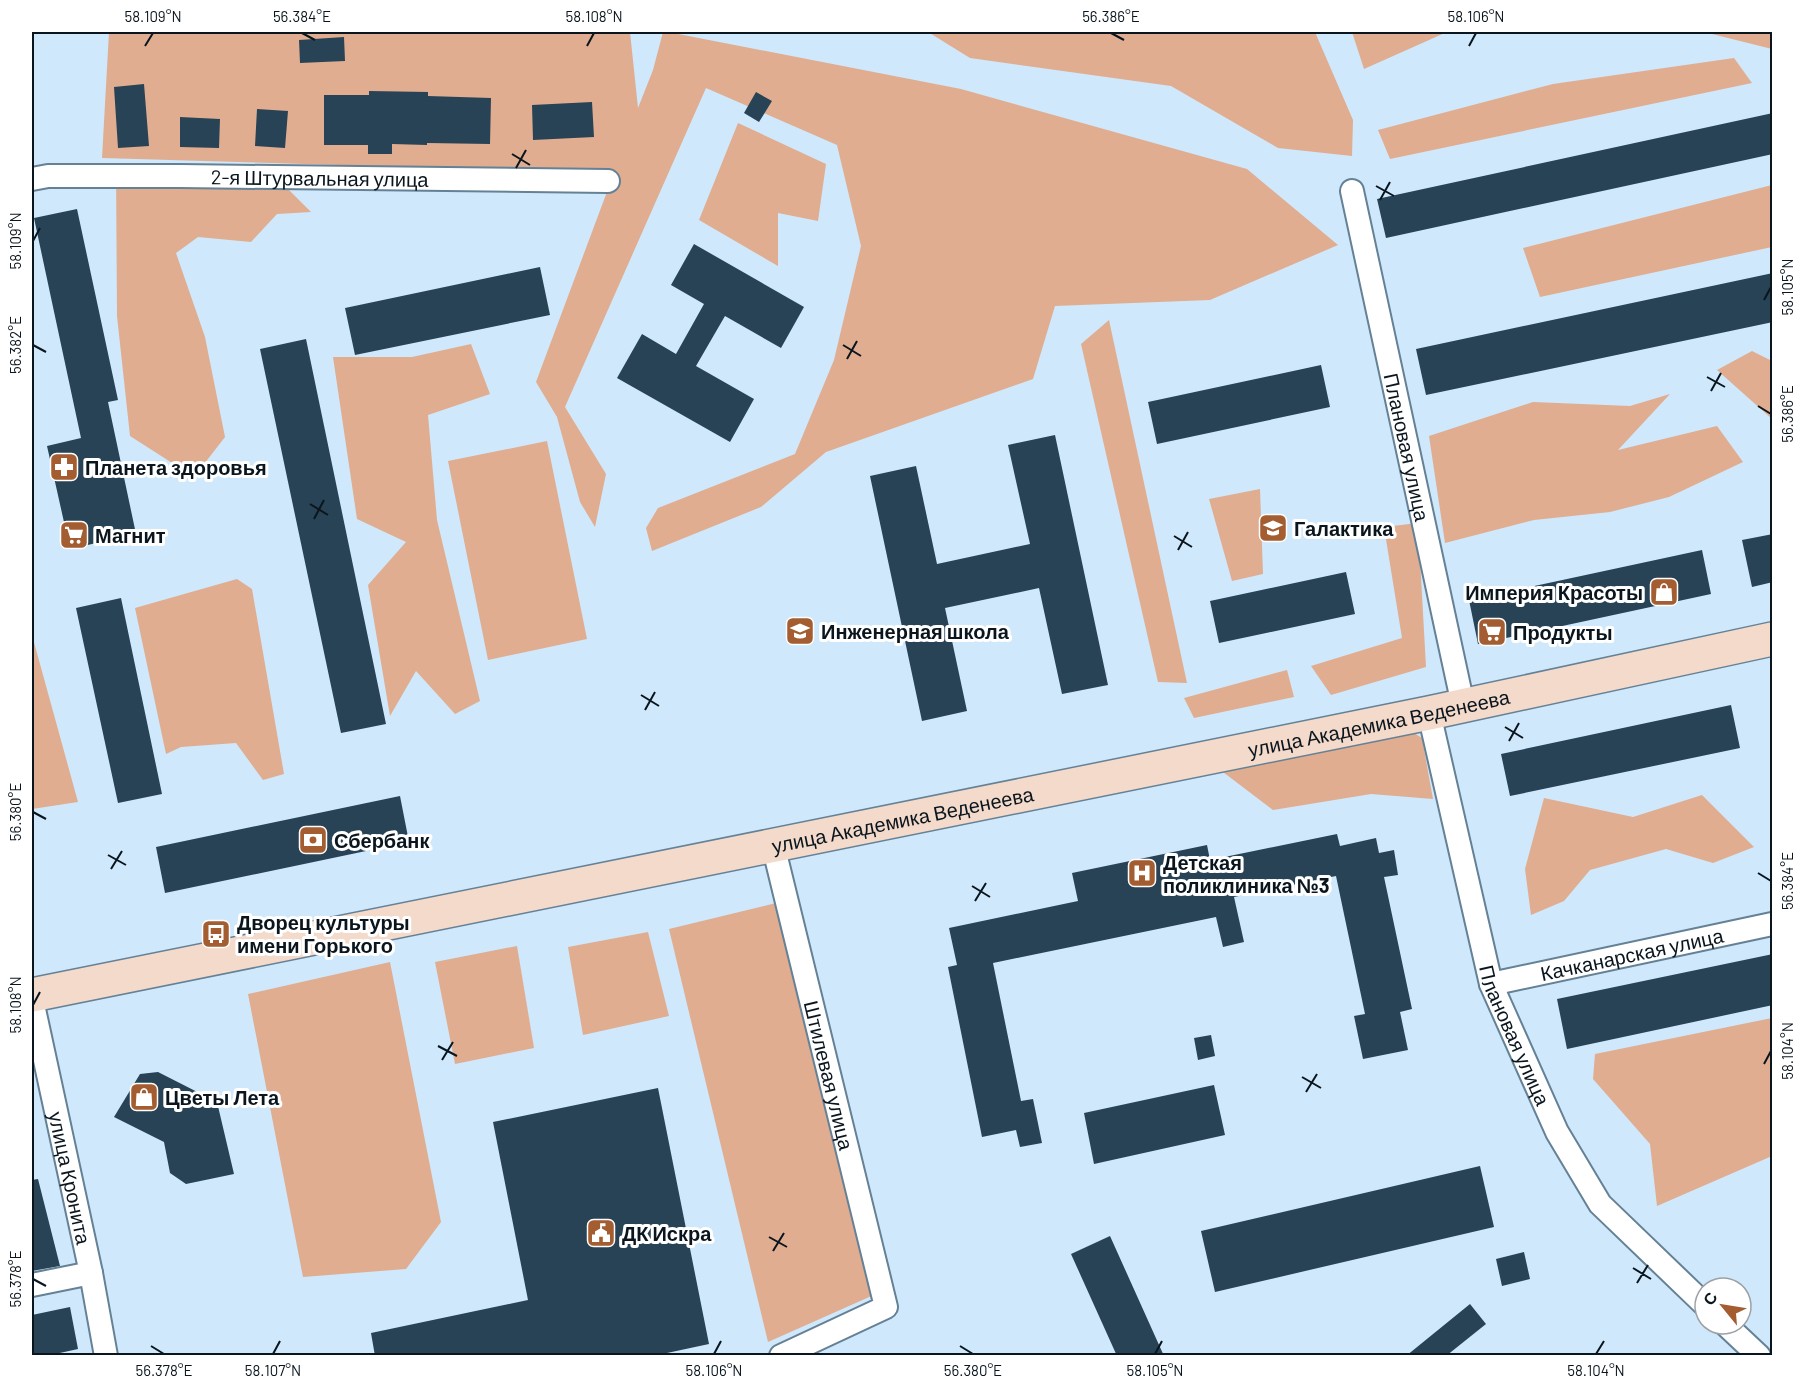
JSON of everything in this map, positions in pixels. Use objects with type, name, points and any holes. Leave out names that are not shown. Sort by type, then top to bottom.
[{"type":"street","name":"2-я Штурвальная улица","points":[[32,179],[48,176],[180,176],[608,181]]},
{"type":"street","name":"Плановая улица","points":[[1352,191],[1463,705]]},
{"type":"street","name":"улица Академика Веденеева","points":[[32,994],[1429,713],[1773,639]]},
{"type":"street","name":"Плановая улица","points":[[1429,713],[1491,984],[1557,1132],[1600,1204],[1693,1293]]},
{"type":"street","name":"Штилевая улица","points":[[773,845],[886,1307],[781,1356]]},
{"type":"street","name":"Качканарская улица","points":[[1491,984],[1773,924]]},
{"type":"street","name":"улица Кронита","points":[[32,1000],[91,1273],[106,1356]]},
{"type":"street","points":[[32,1285],[91,1273]]},
{"type":"street","points":[[1738,1336],[1759,1356]]},
{"type":"shaded area","points":[[109,32],[630,32],[638,108],[653,70],[663,32],[668,32],[961,89],[1247,169],[1338,245],[1210,300],[1055,306],[1033,379],[826,452],[761,507],[652,551],[646,528],[658,508],[795,454],[834,360],[861,246],[837,145],[706,88],[565,407],[606,474],[595,527],[580,502],[557,417],[536,382],[614,173],[102,158]]},
{"type":"shaded area","points":[[928,32],[1315,32],[1353,120],[1352,156],[1278,148],[1171,86],[970,58]]},
{"type":"shaded area","points":[[1352,32],[1447,32],[1364,69]]},
{"type":"shaded area","points":[[1704,32],[1772,32],[1772,49]]},
{"type":"shaded area","points":[[1734,58],[1752,83],[1390,159],[1378,130],[1553,84]]},
{"type":"shaded area","points":[[738,123],[826,164],[818,221],[778,213],[778,266],[699,220]]},
{"type":"shaded area","points":[[116,166],[280,181],[311,212],[277,214],[251,242],[198,237],[176,253],[205,337],[225,437],[201,468],[180,468],[130,436],[117,316]]},
{"type":"shaded area","points":[[1772,185],[1772,247],[1540,297],[1523,248]]},
{"type":"shaded area","points":[[1109,320],[1187,683],[1158,682],[1081,344]]},
{"type":"shaded area","points":[[471,344],[490,394],[428,415],[437,520],[480,701],[455,714],[416,671],[390,716],[368,585],[406,542],[357,519],[333,357],[412,357]]},
{"type":"shaded area","points":[[1752,351],[1772,361],[1772,419],[1717,370]]},
{"type":"shaded area","points":[[1670,394],[1618,450],[1717,426],[1743,462],[1669,497],[1610,512],[1534,520],[1445,543],[1429,436],[1533,402],[1630,406]]},
{"type":"shaded area","points":[[547,441],[587,639],[488,660],[448,461]]},
{"type":"shaded area","points":[[1260,489],[1263,574],[1232,581],[1209,499]]},
{"type":"shaded area","points":[[1418,523],[1426,667],[1331,695],[1311,666],[1402,638],[1384,527]]},
{"type":"shaded area","points":[[237,579],[252,589],[284,774],[263,780],[236,743],[181,747],[166,754],[135,608]]},
{"type":"shaded area","points":[[32,635],[78,802],[32,809]]},
{"type":"shaded area","points":[[1287,670],[1294,697],[1194,718],[1184,698]]},
{"type":"shaded area","points":[[1392,719],[1422,738],[1433,799],[1371,794],[1273,810],[1219,769]]},
{"type":"shaded area","points":[[1702,795],[1754,847],[1713,863],[1666,849],[1590,870],[1564,901],[1531,915],[1525,869],[1544,798],[1633,817]]},
{"type":"shaded area","points":[[780,902],[876,1294],[768,1342],[669,929]]},
{"type":"shaded area","points":[[648,932],[669,1016],[583,1035],[568,947]]},
{"type":"shaded area","points":[[517,946],[534,1048],[455,1064],[435,962]]},
{"type":"shaded area","points":[[390,962],[441,1222],[406,1269],[303,1277],[248,994]]},
{"type":"shaded area","points":[[1772,1018],[1772,1156],[1657,1206],[1650,1144],[1593,1079],[1595,1054]]},
{"type":"building","points":[[344,37],[345,61],[300,63],[299,40]]},
{"type":"building","points":[[144,84],[149,146],[118,148],[114,87]]},
{"type":"building","points":[[369,91],[428,92],[428,96],[491,98],[490,144],[392,144],[392,154],[368,154],[368,145],[324,145],[324,95],[369,95]]},
{"type":"building","points":[[756,92],[772,101],[759,122],[744,113]]},
{"type":"building","points":[[592,102],[594,137],[533,140],[532,105]]},
{"type":"building","points":[[257,109],[288,111],[285,148],[255,146]]},
{"type":"building","points":[[1773,113],[1773,154],[1386,238],[1377,199]]},
{"type":"building","points":[[180,117],[220,119],[219,148],[180,147]]},
{"type":"building","points":[[77,209],[118,400],[108,402],[136,534],[70,549],[47,446],[81,438],[34,218]]},
{"type":"building","points":[[694,244],[804,307],[781,348],[725,316],[696,366],[754,399],[730,442],[617,378],[642,334],[676,354],[704,304],[671,285]]},
{"type":"building","points":[[540,267],[550,315],[355,355],[345,308]]},
{"type":"building","points":[[1773,273],[1773,322],[1426,395],[1416,349]]},
{"type":"building","points":[[306,339],[386,724],[341,733],[260,349]]},
{"type":"building","points":[[1321,365],[1330,407],[1157,444],[1148,402]]},
{"type":"building","points":[[1055,435],[1108,685],[1062,694],[1039,588],[945,608],[967,711],[922,721],[870,476],[916,466],[937,564],[1030,544],[1008,445]]},
{"type":"building","points":[[1773,534],[1773,582],[1752,587],[1742,540]]},
{"type":"building","points":[[1702,550],[1711,594],[1478,644],[1469,600]]},
{"type":"building","points":[[1346,572],[1355,614],[1219,643],[1210,601]]},
{"type":"building","points":[[121,598],[162,794],[118,803],[76,608]]},
{"type":"building","points":[[1731,705],[1740,748],[1510,796],[1501,754]]},
{"type":"building","points":[[400,796],[409,842],[165,893],[156,847]]},
{"type":"building","points":[[1337,834],[1340,846],[1376,838],[1379,853],[1394,850],[1398,875],[1384,877],[1412,1009],[1400,1012],[1408,1050],[1363,1059],[1354,1016],[1365,1014],[1336,876],[1234,897],[1244,942],[1223,947],[1216,917],[993,963],[1021,1101],[1033,1099],[1042,1143],[1020,1147],[1016,1130],[982,1137],[948,967],[957,965],[949,928],[1078,901],[1072,873],[1207,845],[1210,860]]},
{"type":"building","points":[[1773,954],[1773,1005],[1567,1049],[1557,999]]},
{"type":"building","points":[[1211,1035],[1215,1056],[1198,1060],[1194,1038]]},
{"type":"building","points":[[158,1072],[217,1102],[234,1174],[186,1184],[170,1173],[164,1142],[114,1117],[140,1074]]},
{"type":"building","points":[[1214,1085],[1225,1135],[1094,1164],[1084,1113]]},
{"type":"building","name":"ДК Искра","points":[[658,1088],[709,1344],[653,1356],[375,1356],[371,1333],[528,1300],[493,1122]]},
{"type":"building","points":[[1480,1166],[1494,1227],[1215,1292],[1201,1231]]},
{"type":"building","points":[[38,1179],[60,1266],[32,1271],[32,1180]]},
{"type":"building","points":[[1110,1236],[1164,1356],[1117,1356],[1071,1254]]},
{"type":"building","points":[[1524,1252],[1530,1279],[1502,1286],[1496,1259]]},
{"type":"building","points":[[1470,1304],[1486,1324],[1446,1356],[1406,1356]]},
{"type":"building","points":[[70,1307],[78,1349],[46,1356],[32,1356],[32,1315]]},
{"type":"place","name":"Планета здоровья","points":[[64,467]]},
{"type":"place","name":"Галактика","points":[[1273,528]]},
{"type":"place","name":"Магнит","points":[[74,535]]},
{"type":"place","name":"Империя Красоты","points":[[1664,592]]},
{"type":"place","name":"Инженерная школа","points":[[800,631]]},
{"type":"place","name":"Продукты","points":[[1492,632]]},
{"type":"place","name":"Сбербанк","points":[[313,840]]},
{"type":"place","name":"Детская поликлиника №3","points":[[1142,873]]},
{"type":"place","name":"Дворец культуры имени Горького","points":[[216,934]]},
{"type":"place","name":"Цветы Лета","points":[[144,1097]]},
{"type":"place","name":"ДК Искра","points":[[601,1233]]}]
